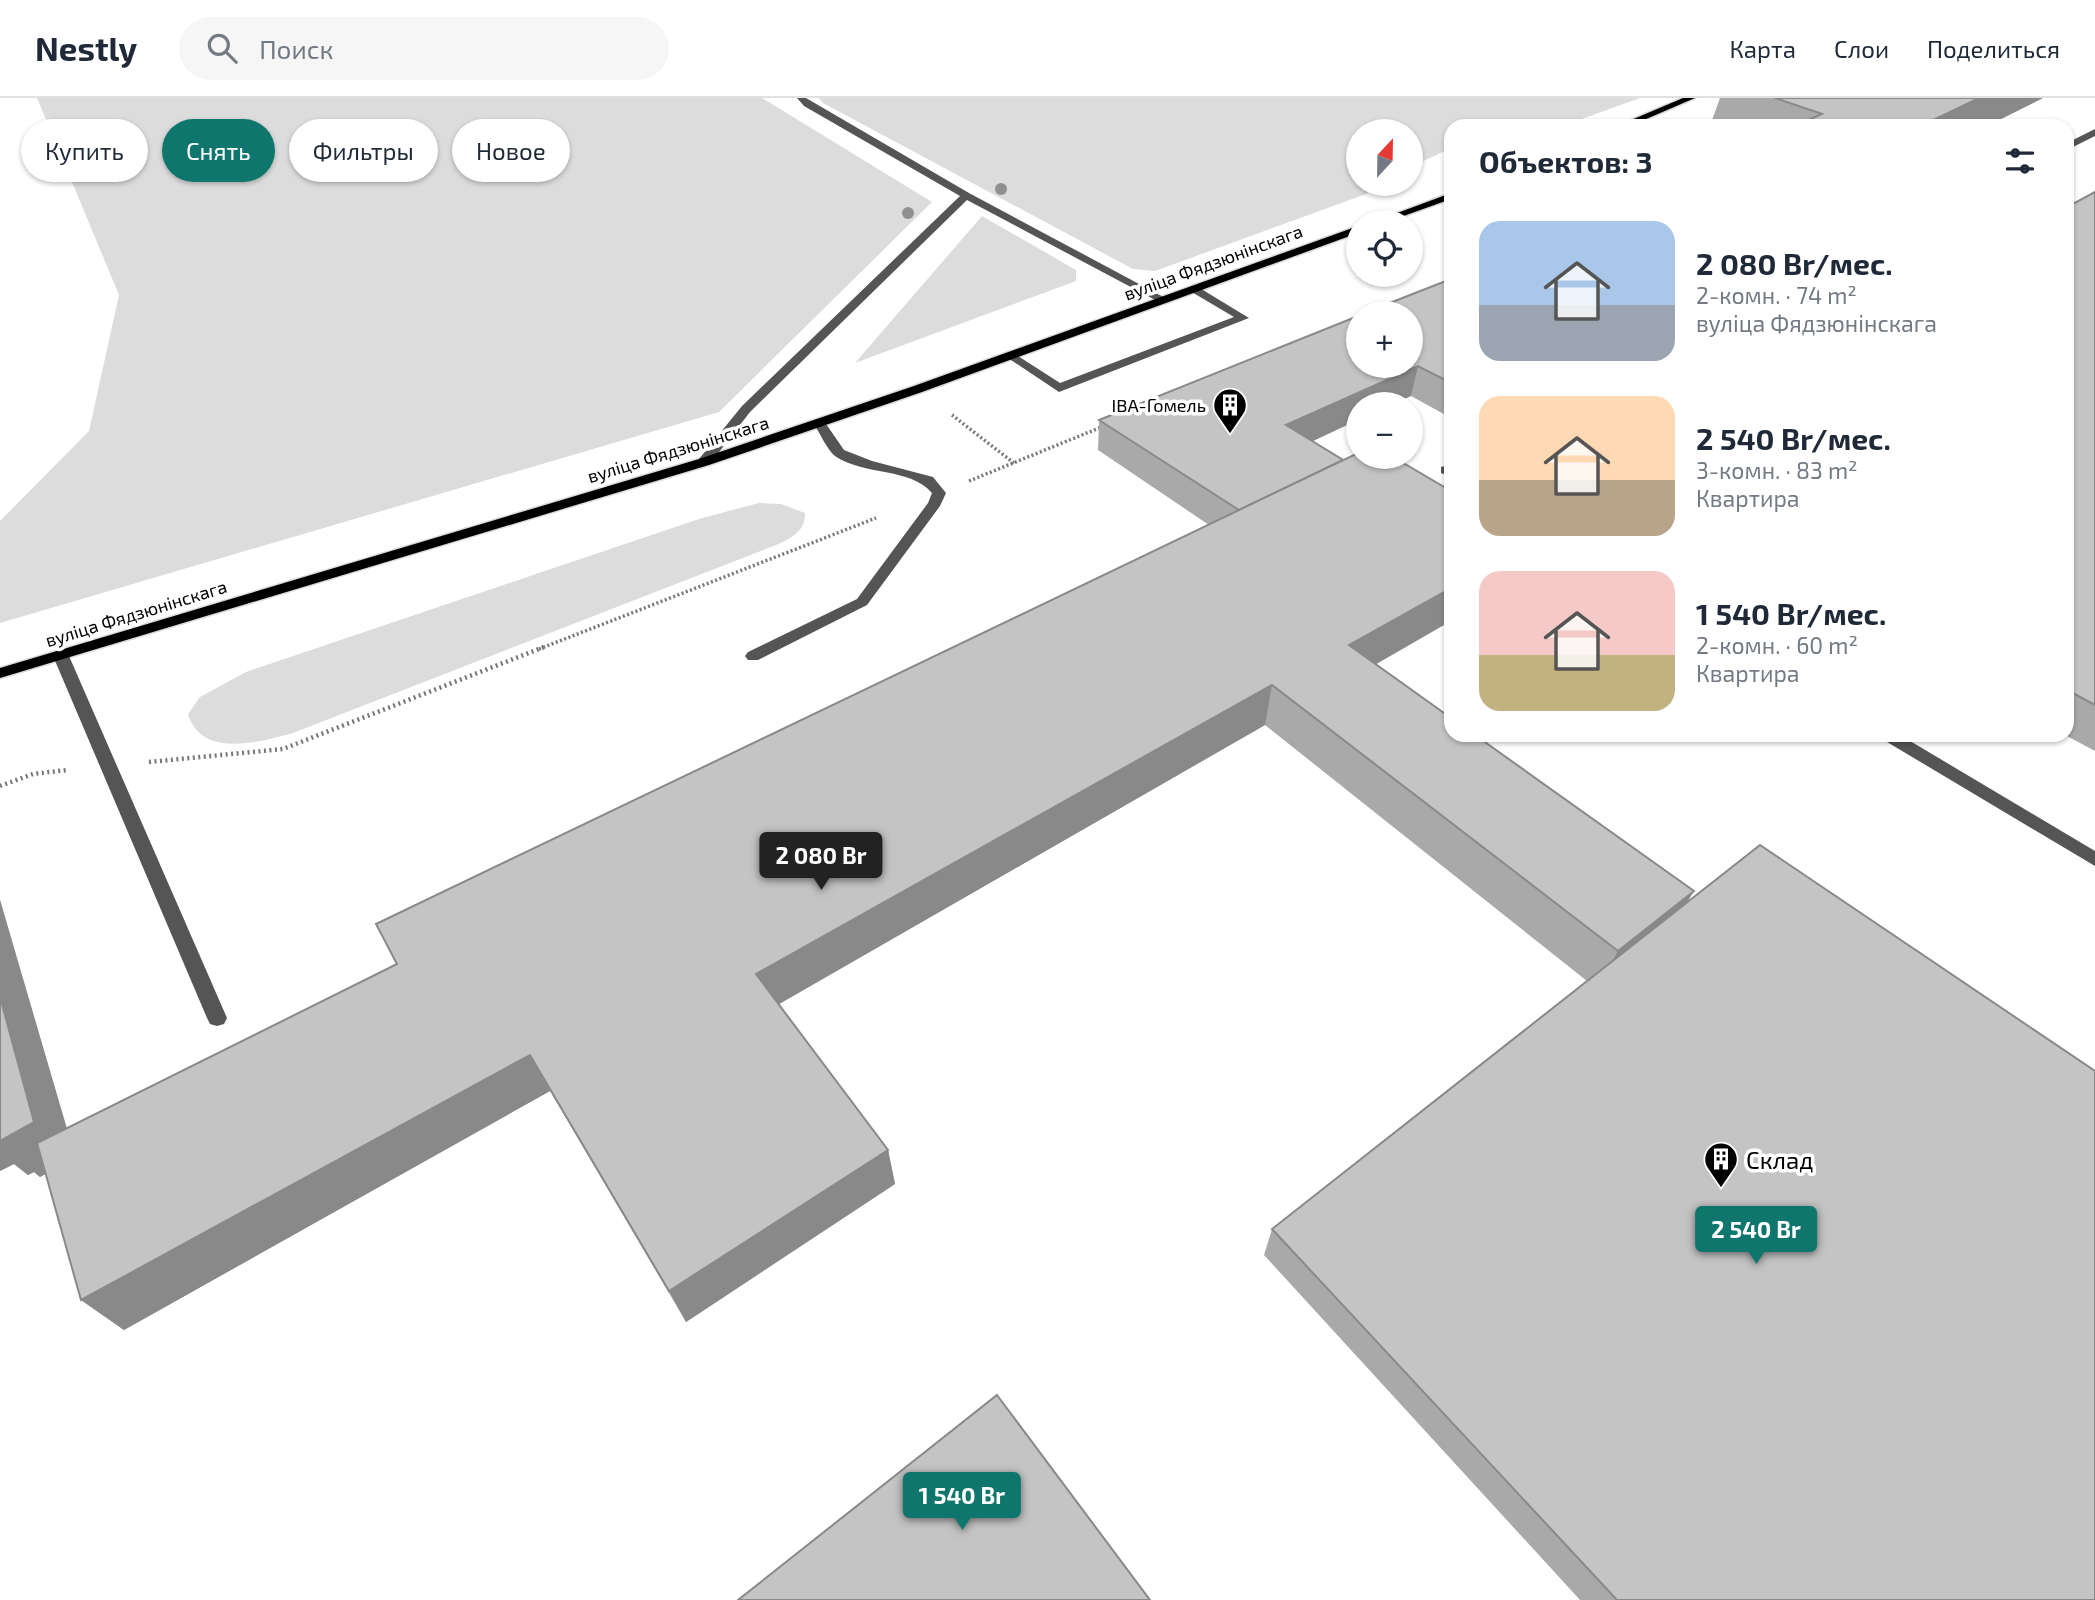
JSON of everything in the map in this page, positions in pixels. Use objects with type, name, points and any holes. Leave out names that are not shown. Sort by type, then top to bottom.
[{"type":"main road","points":[[1639,119],[1691,98]]},
{"type":"main road","points":[[1412,210],[1444,198]]},
{"type":"main road","name":"вуліца Фядзюнінскага","points":[[0,673],[704,462],[1011,356],[1346,233]]},
{"type":"lane","points":[[801,98],[807,104],[966,195],[1163,300]]},
{"type":"lane","points":[[2074,143],[2095,132]]},
{"type":"lane","points":[[704,462],[746,409],[966,195]]},
{"type":"lane","points":[[1011,356],[1059,388],[1243,318],[1194,289]]},
{"type":"lane","points":[[753,656],[862,602],[935,503],[939,493],[928,480],[839,453],[820,424]]},
{"type":"lane","points":[[61,656],[217,1017]]},
{"type":"lane","points":[[1900,742],[2095,859]]},
{"type":"path","points":[[943,408],[1015,463]]},
{"type":"path","points":[[0,786],[33,774],[283,749],[939,493],[1116,421]]},
{"type":"shaded area","points":[[37,98],[762,98],[932,202],[719,412],[0,623],[0,521],[89,431],[119,295],[72,182],[148,182],[148,119],[46,119]]},
{"type":"shaded area","points":[[819,98],[1640,98],[1582,119],[1444,119],[1444,151],[1423,161],[1423,119],[1346,119],[1346,196],[1361,196],[1155,271],[1133,269],[823,103]]},
{"type":"shaded area","points":[[982,216],[1076,270],[1076,281],[855,363]]},
{"type":"shaded area","points":[[759,503],[781,504],[805,513],[803,525],[792,537],[776,545],[293,733],[249,743],[218,742],[205,737],[195,728],[188,714],[200,697],[246,672],[702,518]]},
{"type":"building","points":[[1775,98],[1979,98],[1936,119],[1811,119],[1822,114]]},
{"type":"building","points":[[2095,192],[2095,705],[2074,694],[2074,203]]},
{"type":"building","points":[[1444,282],[1444,379],[1423,369],[1423,301],[1395,301]]},
{"type":"building","points":[[1346,321],[1346,378],[1391,378],[1360,392],[1346,392],[1346,398],[1286,425],[1343,460],[1239,510],[1099,420]]},
{"type":"building","points":[[1346,459],[1346,469],[1413,469],[1444,487],[1444,592],[1349,645],[1444,713],[1444,742],[1485,742],[1694,891],[1618,951],[1272,685],[756,974],[888,1150],[669,1291],[530,1055],[81,1300],[37,1143],[397,964],[376,924]]},
{"type":"building","name":"Склад","points":[[1760,845],[2095,1071],[2095,1600],[1617,1600],[1272,1229]]},
{"type":"building","points":[[0,997],[34,1122],[0,1141]]},
{"type":"building","points":[[997,1395],[1150,1600],[738,1600]]},
{"type":"place","name":"IBA-Гомель","points":[[1230,435]]},
{"type":"place","name":"Склад","points":[[1721,1189]]}]
